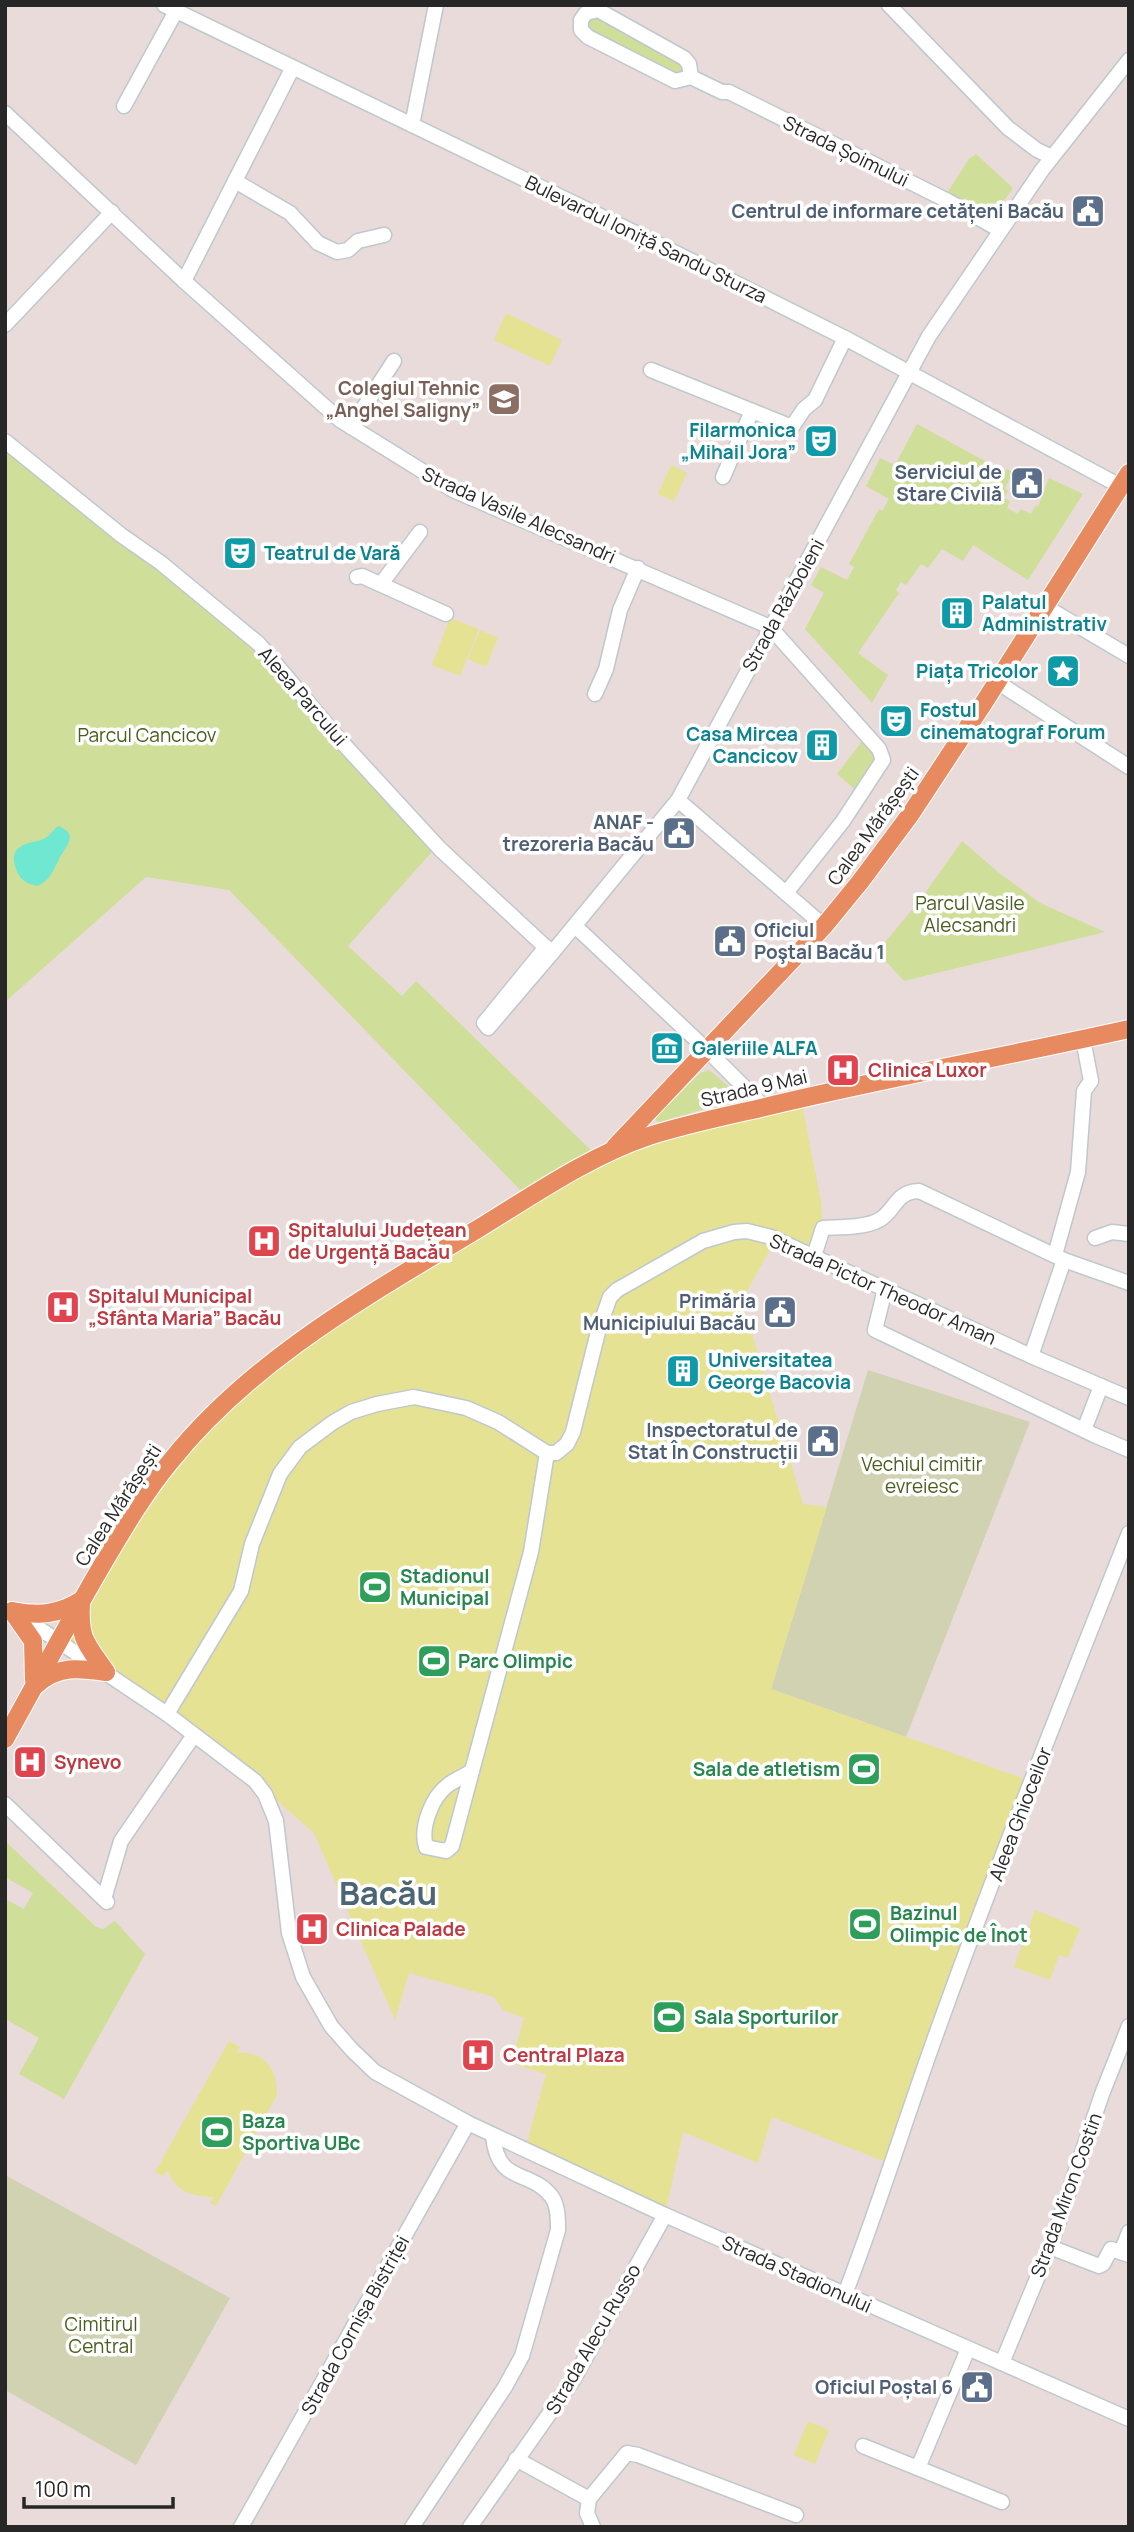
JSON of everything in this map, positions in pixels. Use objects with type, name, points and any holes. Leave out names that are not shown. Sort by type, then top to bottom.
[{"type":"main road","name":"Calea Mărășești","points":[[5,1739],[59,1640],[136,1510],[166,1467],[208,1419],[293,1346],[373,1293],[605,1155],[824,926],[910,815],[1046,607],[1124,480]]},
{"type":"main road","name":"Strada 9 Mai","points":[[605,1155],[667,1131],[764,1107],[1129,1029]]},
{"type":"main road","points":[[9,1608],[46,1615],[82,1600]]},
{"type":"main road","points":[[82,1600],[80,1627],[83,1638],[106,1672]]},
{"type":"main road","points":[[9,1608],[33,1641],[34,1687]]},
{"type":"main road","points":[[34,1687],[52,1672],[66,1669],[106,1672]]},
{"type":"street","points":[[412,125],[436,5]]},
{"type":"street","points":[[889,5],[1009,128],[1037,150],[1052,157]]},
{"type":"street","points":[[124,106],[170,8]]},
{"type":"street","name":"Bulevardul Ioniță Sandu Sturza","points":[[170,8],[845,338],[1124,480]]},
{"type":"street","name":"Strada Șoimului","points":[[691,76],[689,64],[684,58],[614,18],[593,10],[583,16],[581,30],[588,37],[675,81],[691,76],[722,92],[729,92],[948,201],[1000,230]]},
{"type":"street","name":"Strada Războieni","points":[[575,926],[678,800],[929,336],[1052,157],[1129,60]]},
{"type":"street","points":[[184,281],[292,69]]},
{"type":"street","name":"Strada Vasile Alecsandri","points":[[5,113],[184,281],[351,428],[453,490],[770,627],[879,749],[883,760],[843,821],[786,893]]},
{"type":"street","points":[[235,181],[290,213],[318,243],[337,252],[348,250],[358,241],[384,235]]},
{"type":"street","points":[[5,325],[112,212]]},
{"type":"street","points":[[651,370],[792,427],[804,409],[815,401],[845,338]]},
{"type":"street","points":[[351,428],[394,361]]},
{"type":"street","points":[[723,477],[752,411]]},
{"type":"street","name":"Aleea Parcului","points":[[5,441],[259,644],[338,738],[440,849],[549,950]]},
{"type":"street","points":[[381,584],[420,532]]},
{"type":"street","points":[[596,694],[606,669],[620,610],[638,568]]},
{"type":"street","points":[[356,577],[362,576],[446,614]]},
{"type":"street","points":[[1046,607],[1129,656]]},
{"type":"street","points":[[998,682],[1129,767]]},
{"type":"street","points":[[678,800],[824,926]]},
{"type":"street","points":[[549,950],[488,1028],[484,1023],[549,950],[575,926],[764,1107]]},
{"type":"street","points":[[1031,1356],[1059,1258],[1078,1171],[1084,1091],[1091,1080],[1083,1039]]},
{"type":"street","points":[[814,1256],[822,1228],[881,1219],[904,1194],[919,1191],[1059,1258],[1129,1283]]},
{"type":"street","name":"Strada Pictor Theodor Aman","points":[[547,1452],[556,1453],[567,1444],[573,1432],[610,1297],[628,1282],[703,1241],[734,1231],[771,1237],[1129,1398]]},
{"type":"street","points":[[1095,1238],[1112,1232],[1129,1234]]},
{"type":"street","points":[[885,1289],[875,1330],[1129,1450]]},
{"type":"street","points":[[1084,1430],[1101,1386]]},
{"type":"street","points":[[167,1714],[241,1591],[252,1544],[280,1474],[300,1447],[351,1412],[414,1397],[466,1408],[498,1422],[547,1452],[531,1552],[472,1771],[451,1848],[446,1851],[426,1847],[426,1821],[436,1798],[446,1786],[472,1771]]},
{"type":"street","name":"Aleea Ghioceilor","points":[[845,2294],[872,2224],[937,2032],[1129,1533]]},
{"type":"street","name":"Strada Stadionului","points":[[9,1608],[167,1714],[255,1780],[272,1807],[276,1821],[293,1952],[309,1988],[331,2026],[375,2072],[493,2136],[665,2215],[1129,2419]]},
{"type":"street","points":[[5,1804],[106,1901],[121,1841],[194,1735]]},
{"type":"street","name":"Strada Miron Costin","points":[[1002,2363],[1050,2247],[1127,2036]]},
{"type":"street","name":"Strada Cornișa Bistriței","points":[[241,2527],[468,2123]]},
{"type":"street","points":[[412,2527],[505,2387],[522,2356],[558,2230],[558,2214],[552,2198],[538,2186],[511,2173],[499,2160],[493,2136]]},
{"type":"street","name":"Strada Alecu Russo","points":[[470,2527],[516,2459],[555,2409],[665,2215]]},
{"type":"street","points":[[1050,2247],[1100,2266],[1105,2262],[1109,2250],[1125,2253],[1129,2232]]},
{"type":"street","points":[[918,2468],[968,2349]]},
{"type":"street","points":[[863,2446],[1002,2502]]},
{"type":"street","points":[[593,2527],[587,2512],[589,2499],[627,2453],[796,2515]]},
{"type":"street","points":[[516,2459],[589,2499]]},
{"type":"green space","points":[[593,15],[682,61],[686,69],[679,77],[588,31],[584,19]]},
{"type":"green space","points":[[976,154],[1013,188],[993,216],[947,193],[969,159]]},
{"type":"green space","points":[[917,424],[1005,472],[1007,469],[1013,472],[1005,488],[1008,491],[1004,498],[1010,501],[1007,508],[1018,514],[1021,509],[1031,514],[1035,506],[1038,507],[1049,478],[1083,494],[1028,580],[973,545],[963,561],[942,549],[928,568],[921,564],[906,585],[901,582],[896,590],[899,593],[858,653],[888,675],[872,703],[805,629],[824,593],[811,585],[821,567],[847,580],[854,567],[849,564],[879,509],[882,511],[889,499],[866,486],[880,458],[895,465]]},
{"type":"green space","name":"Parcul Cancicov","points":[[5,440],[259,644],[438,845],[348,946],[402,996],[416,981],[599,1158],[815,1171],[821,1204],[731,1205],[528,1198],[229,890],[146,877],[5,1002]]},
{"type":"green space","points":[[863,740],[880,760],[857,791],[837,774]]},
{"type":"green space","name":"Parcul Vasile Alecsandri","points":[[962,841],[1040,903],[1105,932],[904,981],[877,952],[921,899]]},
{"type":"green space","points":[[709,1070],[734,1091],[734,1100],[656,1121],[656,1117],[700,1073]]},
{"type":"green space","name":"Vechiul cimitir evreiesc","points":[[868,1370],[1030,1422],[906,1737],[771,1689]]},
{"type":"green space","points":[[5,1841],[96,1927],[103,1929],[115,1921],[145,1954],[64,2099],[19,2074],[39,2038],[5,2019],[5,1899],[24,1909],[33,1893],[5,1877]]},
{"type":"green space","name":"Cimitirul Central","points":[[5,2175],[230,2298],[136,2465],[5,2390]]},
{"type":"shaded area","points":[[506,313],[562,340],[550,366],[494,340]]},
{"type":"shaded area","points":[[671,465],[687,473],[674,501],[658,494]]},
{"type":"shaded area","points":[[450,618],[479,629],[460,676],[432,665]]},
{"type":"shaded area","points":[[480,630],[498,638],[486,667],[468,659]]},
{"type":"shaded area","points":[[58,826],[68,833],[68,845],[45,881],[37,886],[27,882],[19,876],[16,869],[16,851],[24,845],[45,838]]},
{"type":"shaded area","name":"Parc Olimpic","points":[[801,1098],[823,1228],[814,1256],[776,1239],[742,1300],[803,1504],[827,1507],[771,1689],[1031,1781],[888,2163],[772,2117],[758,2163],[683,2132],[665,2215],[525,2149],[546,2074],[511,2063],[524,2018],[503,2010],[494,1997],[409,1973],[395,2020],[314,1833],[255,1781],[59,1640],[136,1510],[261,1371],[599,1158]]},
{"type":"shaded area","points":[[1035,1910],[1080,1928],[1068,1958],[1059,1955],[1050,1980],[1014,1967]]},
{"type":"shaded area","name":"Baza Sportiva UBc","points":[[229,2041],[240,2047],[237,2053],[262,2058],[275,2077],[277,2095],[216,2206],[210,2203],[214,2197],[199,2196],[179,2188],[168,2170],[163,2176],[155,2172]]},
{"type":"shaded area","points":[[808,2421],[829,2430],[815,2464],[794,2455]]},
{"type":"place","name":"Centrul de informare cetățeni Bacău","points":[[1088,211]]},
{"type":"place","name":"Colegiul Tehnic „Anghel Saligny”","points":[[504,399]]},
{"type":"place","name":"Filarmonica „Mihail Jora”","points":[[821,441]]},
{"type":"place","name":"Serviciul de Stare Civilă","points":[[1027,483]]},
{"type":"place","name":"Teatrul de Vară","points":[[240,553]]},
{"type":"place","name":"Palatul Administrativ","points":[[957,613]]},
{"type":"place","name":"Piața Tricolor","points":[[1063,671]]},
{"type":"place","name":"Fostul cinematograf Forum","points":[[896,721]]},
{"type":"place","name":"Casa Mircea Cancicov","points":[[822,745]]},
{"type":"place","name":"ANAF - trezoreria Bacău","points":[[679,833]]},
{"type":"place","name":"Oficiul Poştal Bacău 1","points":[[730,941]]},
{"type":"place","name":"Galeriile ALFA","points":[[667,1048]]},
{"type":"place","name":"Clinica Luxor","points":[[843,1070]]},
{"type":"place","name":"Spitalului Județean de Urgență Bacău","points":[[264,1241]]},
{"type":"place","name":"Spitalul Municipal „Sfânta Maria” Bacău","points":[[63,1307]]},
{"type":"place","name":"Primăria Municipiului Bacău","points":[[780,1312]]},
{"type":"place","name":"Universitatea George Bacovia","points":[[683,1371]]},
{"type":"place","name":"Inspectoratul de Stat În Construcții","points":[[823,1441]]},
{"type":"place","name":"Stadionul Municipal","points":[[375,1587]]},
{"type":"place","name":"Parc Olimpic","points":[[434,1661]]},
{"type":"place","name":"Synevo","points":[[30,1762]]},
{"type":"place","name":"Sala de atletism","points":[[864,1769]]},
{"type":"place","name":"Bazinul Olimpic de Înot","points":[[865,1924]]},
{"type":"place","name":"Clinica Palade","points":[[312,1929]]},
{"type":"place","name":"Sala Sporturilor","points":[[669,2017]]},
{"type":"place","name":"Central Plaza","points":[[478,2055]]},
{"type":"place","name":"Baza Sportiva UBc","points":[[217,2132]]},
{"type":"place","name":"Oficiul Poștal 6","points":[[977,2387]]},
{"type":"district","name":"Bacău","points":[[388,1892]]}]
